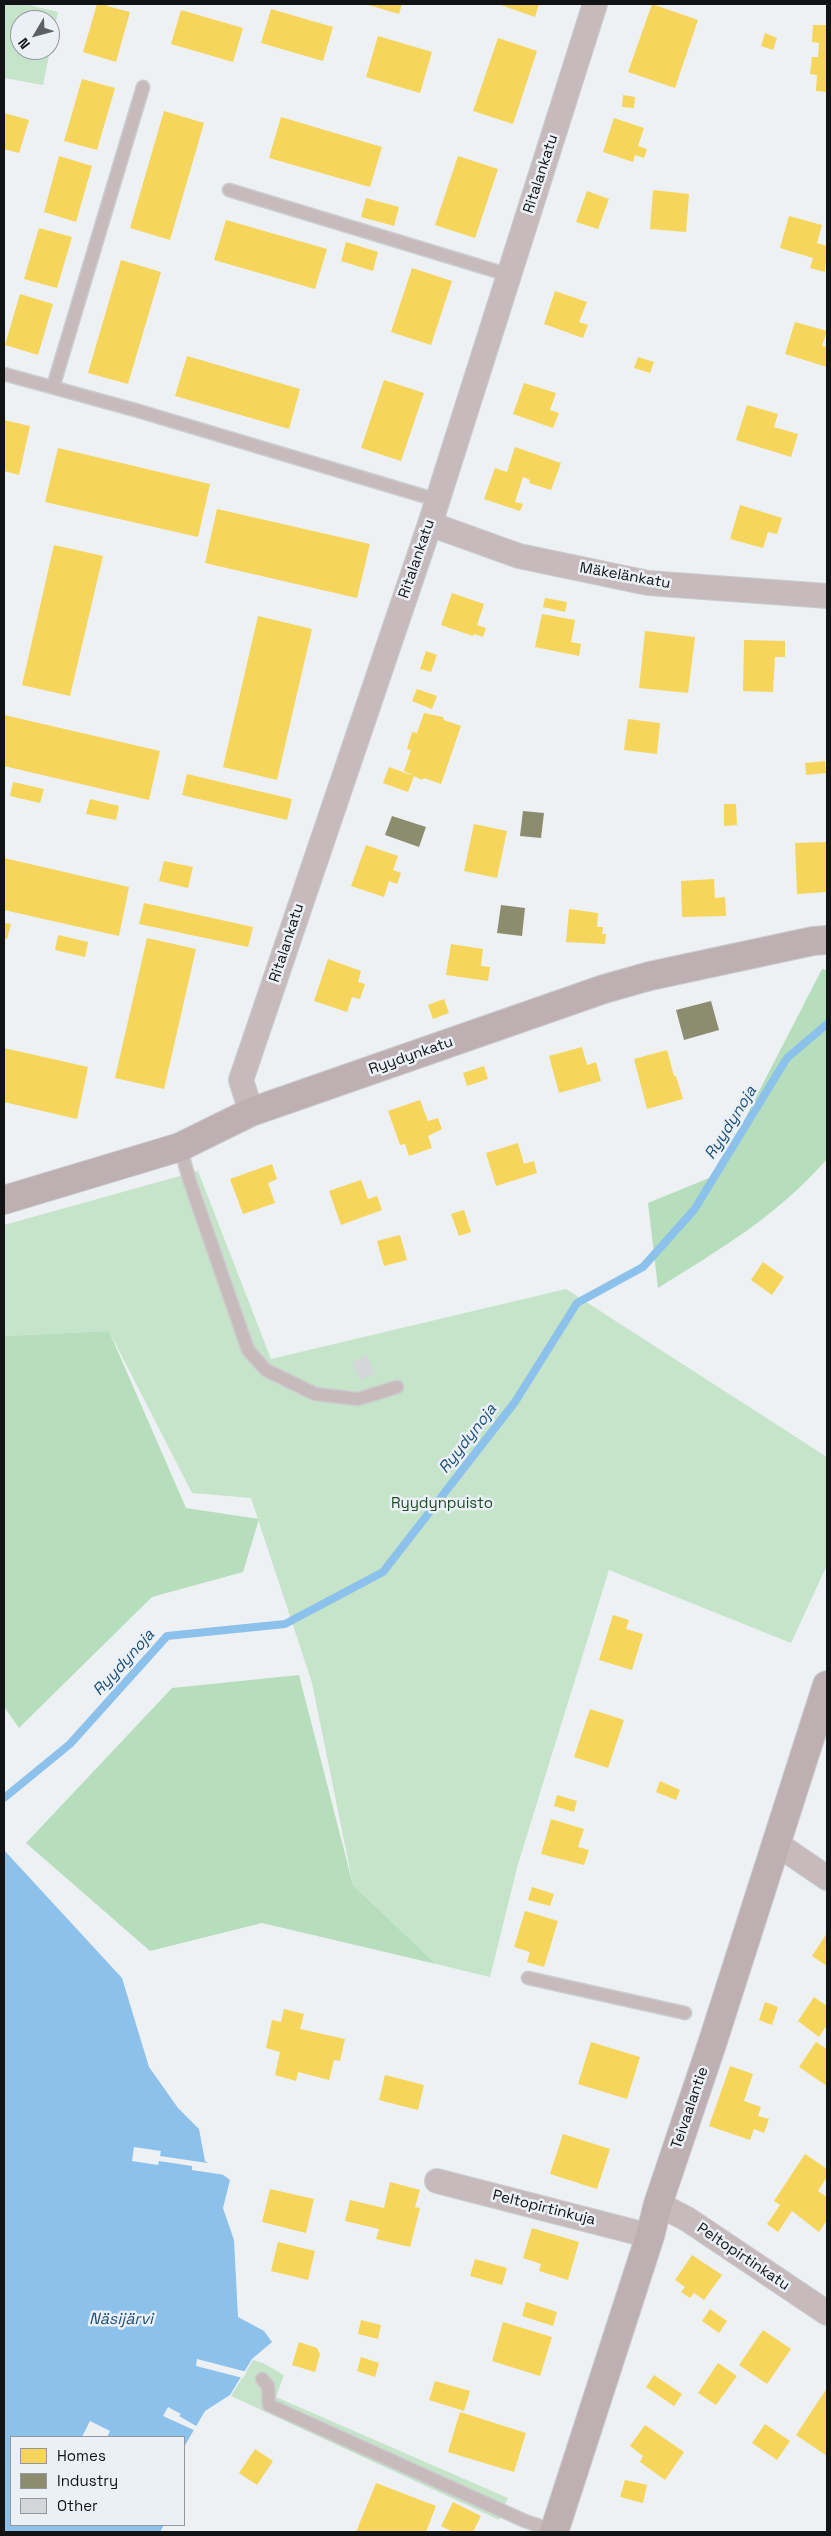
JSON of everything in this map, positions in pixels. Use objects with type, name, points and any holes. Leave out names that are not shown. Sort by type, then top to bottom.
[{"type":"main road","name":"Ryydynkatu","points":[[4,1200],[180,1147],[251,1112],[604,989],[650,976],[813,941],[827,940]]},
{"type":"main road","name":"Teivaalantie","points":[[555,2532],[650,2236],[658,2204],[777,1844],[827,1685]]},
{"type":"street","name":"Ritalankatu","points":[[251,1112],[241,1080],[430,524],[594,4]]},
{"type":"street","name":"Mäkelänkatu","points":[[430,524],[519,556],[648,583],[827,596]]},
{"type":"street","points":[[777,1844],[827,1878]]},
{"type":"street","name":"Peltopirtinkuja","points":[[437,2181],[650,2236]]},
{"type":"street","name":"Peltopirtinkatu","points":[[658,2204],[688,2219],[827,2313]]},
{"type":"lane","points":[[53,388],[143,87]]},
{"type":"lane","points":[[229,190],[508,275]]},
{"type":"lane","points":[[4,374],[437,500]]},
{"type":"lane","points":[[180,1147],[190,1182],[248,1350],[266,1370],[316,1394],[358,1399],[397,1388]]},
{"type":"lane","points":[[528,1978],[685,2013]]},
{"type":"lane","points":[[262,2379],[268,2386],[269,2405],[525,2521],[555,2532]]},
{"type":"green space","points":[[4,4],[25,4],[50,10],[10,10],[10,60],[48,60],[43,85],[4,78]]},
{"type":"green space","points":[[822,969],[827,970],[827,1159],[789,1198],[748,1230],[658,1288],[648,1203],[709,1178],[738,1132]]},
{"type":"green space","name":"Ryydynpuisto","points":[[198,1171],[271,1359],[566,1289],[827,1457],[827,1565],[791,1643],[609,1570],[518,1864],[490,1977],[436,1964],[353,1885],[312,1683],[251,1498],[192,1493],[109,1331],[4,1336],[4,1225]]},
{"type":"green space","points":[[109,1331],[186,1508],[259,1519],[243,1572],[152,1597],[19,1728],[4,1707],[4,1336]]},
{"type":"green space","points":[[299,1675],[353,1885],[436,1964],[262,1923],[150,1951],[26,1843],[172,1688]]},
{"type":"green space","points":[[253,2360],[263,2363],[284,2375],[276,2397],[508,2498],[499,2520],[231,2396]]},
{"type":"water","name":"Näsijärvi","points":[[4,1850],[122,1978],[149,2067],[178,2108],[199,2129],[205,2161],[230,2180],[223,2208],[234,2240],[238,2317],[264,2331],[272,2342],[252,2359],[230,2395],[205,2411],[185,2445],[185,2436],[10,2436],[10,2526],[163,2526],[160,2532],[4,2532]]},
{"type":"pier","points":[[134,2147],[161,2151],[160,2156],[214,2164],[225,2175],[192,2170],[192,2166],[159,2161],[158,2165],[132,2161]]},
{"type":"pier","points":[[197,2359],[247,2372],[243,2378],[196,2366]]},
{"type":"pier","points":[[168,2407],[198,2427],[196,2431],[163,2416]]},
{"type":"pier","points":[[90,2421],[110,2431],[108,2436],[82,2436]]},
{"type":"building: Homes","points":[[97,4],[107,4],[107,6],[130,12],[116,62],[83,52]]},
{"type":"building: Homes","points":[[365,4],[402,4],[399,14]]},
{"type":"building: Homes","points":[[498,4],[539,4],[535,17]]},
{"type":"building: Homes","points":[[652,4],[698,20],[675,88],[628,72]]},
{"type":"building: Homes","points":[[271,9],[333,27],[323,61],[261,43]]},
{"type":"building: Homes","points":[[181,10],[243,28],[233,62],[171,44]]},
{"type":"building: Homes","points":[[813,25],[827,25],[827,92],[816,91],[817,75],[810,74],[812,57],[818,57],[819,43],[812,42]]},
{"type":"building: Homes","points":[[765,33],[777,38],[773,50],[761,46]]},
{"type":"building: Homes","points":[[378,36],[432,52],[420,93],[366,77]]},
{"type":"building: Homes","points":[[498,38],[537,51],[513,124],[473,111]]},
{"type":"building: Homes","points":[[82,79],[115,88],[97,150],[64,141]]},
{"type":"building: Homes","points":[[623,95],[635,97],[634,108],[622,107]]},
{"type":"building: Homes","points":[[164,111],[204,123],[170,240],[130,228]]},
{"type":"building: Homes","points":[[4,113],[29,120],[19,153],[4,149]]},
{"type":"building: Homes","points":[[281,117],[382,147],[370,187],[269,158]]},
{"type":"building: Homes","points":[[614,118],[644,128],[638,146],[647,149],[644,158],[635,155],[633,162],[603,152]]},
{"type":"building: Homes","points":[[59,156],[92,166],[76,222],[44,212]]},
{"type":"building: Homes","points":[[458,156],[498,169],[475,238],[435,225]]},
{"type":"building: Homes","points":[[653,190],[689,194],[686,232],[650,229]]},
{"type":"building: Homes","points":[[587,191],[609,199],[598,229],[576,222]]},
{"type":"building: Homes","points":[[366,198],[399,207],[394,226],[361,217]]},
{"type":"building: Homes","points":[[789,216],[822,225],[817,243],[827,246],[825,272],[810,268],[813,258],[780,248]]},
{"type":"building: Homes","points":[[226,220],[327,249],[315,289],[214,260]]},
{"type":"building: Homes","points":[[39,228],[72,237],[57,288],[24,279]]},
{"type":"building: Homes","points":[[346,242],[378,252],[373,271],[341,261]]},
{"type":"building: Homes","points":[[121,260],[161,272],[128,384],[88,373]]},
{"type":"building: Homes","points":[[412,268],[452,281],[431,345],[391,332]]},
{"type":"building: Homes","points":[[555,291],[587,302],[579,322],[588,325],[583,338],[544,324]]},
{"type":"building: Homes","points":[[20,294],[53,304],[38,355],[5,345]]},
{"type":"building: Homes","points":[[795,322],[827,331],[822,346],[827,347],[827,367],[785,354]]},
{"type":"building: Homes","points":[[187,356],[300,389],[289,429],[175,396]]},
{"type":"building: Homes","points":[[638,357],[654,362],[650,373],[634,368]]},
{"type":"building: Homes","points":[[384,380],[424,393],[401,461],[361,448]]},
{"type":"building: Homes","points":[[524,383],[556,393],[550,410],[559,413],[553,428],[513,414]]},
{"type":"building: Homes","points":[[747,405],[778,414],[774,427],[798,434],[791,457],[736,440]]},
{"type":"building: Homes","points":[[4,420],[30,426],[19,475],[4,471]]},
{"type":"building: Homes","points":[[515,447],[561,463],[551,490],[529,483],[530,480],[523,477],[515,502],[523,504],[520,511],[484,499],[495,468],[507,472]]},
{"type":"building: Homes","points":[[58,448],[210,484],[198,537],[45,502]]},
{"type":"building: Homes","points":[[740,505],[782,518],[777,534],[768,532],[763,548],[730,539]]},
{"type":"building: Homes","points":[[217,509],[370,544],[357,598],[205,563]]},
{"type":"building: Homes","points":[[54,545],[103,556],[70,696],[22,685]]},
{"type":"building: Homes","points":[[452,593],[484,604],[477,625],[486,628],[483,637],[474,634],[473,636],[441,625]]},
{"type":"building: Homes","points":[[545,598],[567,602],[565,612],[543,607]]},
{"type":"building: Homes","points":[[542,614],[575,620],[571,642],[581,644],[579,656],[535,647]]},
{"type":"building: Homes","points":[[258,616],[312,629],[277,780],[223,767]]},
{"type":"building: Homes","points":[[645,631],[695,637],[688,693],[639,688]]},
{"type":"building: Homes","points":[[744,640],[785,641],[785,657],[775,657],[773,692],[743,691]]},
{"type":"building: Homes","points":[[426,651],[437,655],[431,672],[420,669]]},
{"type":"building: Homes","points":[[417,689],[437,696],[432,709],[412,701]]},
{"type":"building: Homes","points":[[424,713],[443,717],[444,720],[461,726],[441,784],[424,778],[422,780],[404,771],[411,750],[407,749],[412,732],[417,733]]},
{"type":"building: Homes","points":[[4,715],[160,751],[149,800],[4,766]]},
{"type":"building: Homes","points":[[628,719],[660,723],[657,754],[624,750]]},
{"type":"building: Homes","points":[[825,761],[826,773],[806,775],[805,763]]},
{"type":"building: Homes","points":[[389,767],[414,776],[408,792],[383,783]]},
{"type":"building: Homes","points":[[187,774],[292,799],[287,820],[182,795]]},
{"type":"building: Homes","points":[[13,782],[44,789],[40,803],[10,796]]},
{"type":"building: Homes","points":[[90,799],[119,806],[116,820],[86,814]]},
{"type":"building: Homes","points":[[724,804],[736,804],[737,825],[724,826]]},
{"type":"building: Homes","points":[[474,824],[507,831],[497,878],[464,871]]},
{"type":"building: Homes","points":[[827,842],[827,892],[797,894],[795,843]]},
{"type":"building: Homes","points":[[366,845],[398,856],[393,870],[401,873],[397,884],[389,881],[384,897],[351,886]]},
{"type":"building: Homes","points":[[4,858],[129,887],[119,936],[4,910]]},
{"type":"building: Homes","points":[[164,861],[193,867],[188,888],[159,881]]},
{"type":"building: Homes","points":[[714,879],[715,898],[725,897],[726,916],[682,917],[681,881]]},
{"type":"building: Homes","points":[[144,903],[253,927],[248,947],[139,924]]},
{"type":"building: Homes","points":[[569,909],[598,913],[597,927],[603,927],[602,934],[606,934],[605,944],[566,942]]},
{"type":"building: Homes","points":[[4,923],[11,924],[7,939],[4,938]]},
{"type":"building: Homes","points":[[58,935],[88,942],[85,957],[55,950]]},
{"type":"building: Homes","points":[[147,938],[196,949],[164,1089],[115,1078]]},
{"type":"building: Homes","points":[[451,944],[483,949],[481,966],[490,967],[488,981],[446,975]]},
{"type":"building: Homes","points":[[328,959],[361,971],[358,982],[365,984],[360,999],[352,997],[347,1012],[314,1001]]},
{"type":"building: Homes","points":[[444,999],[449,1013],[433,1019],[428,1005]]},
{"type":"building: Homes","points":[[582,1047],[587,1065],[596,1062],[601,1081],[559,1093],[549,1056]]},
{"type":"building: Homes","points":[[4,1048],[88,1067],[77,1119],[4,1102]]},
{"type":"building: Homes","points":[[667,1050],[683,1099],[647,1109],[634,1059]]},
{"type":"building: Homes","points":[[484,1066],[488,1079],[467,1086],[463,1073]]},
{"type":"building: Homes","points":[[420,1100],[428,1121],[438,1118],[442,1129],[428,1136],[432,1148],[409,1156],[405,1144],[400,1145],[388,1111]]},
{"type":"building: Homes","points":[[518,1143],[524,1164],[534,1161],[537,1173],[496,1186],[486,1153]]},
{"type":"building: Homes","points":[[272,1164],[277,1179],[268,1183],[275,1203],[243,1214],[230,1179]]},
{"type":"building: Homes","points":[[361,1180],[368,1199],[377,1196],[382,1210],[341,1225],[329,1191]]},
{"type":"building: Homes","points":[[464,1210],[471,1232],[459,1236],[451,1214]]},
{"type":"building: Homes","points":[[400,1235],[407,1260],[384,1266],[377,1241]]},
{"type":"building: Homes","points":[[763,1262],[784,1277],[772,1295],[751,1280]]},
{"type":"building: Homes","points":[[613,1615],[629,1620],[626,1629],[643,1634],[632,1670],[599,1660]]},
{"type":"building: Homes","points":[[590,1709],[624,1720],[608,1768],[574,1757]]},
{"type":"building: Homes","points":[[660,1781],[680,1790],[676,1800],[656,1792]]},
{"type":"building: Homes","points":[[557,1795],[577,1801],[574,1812],[554,1806]]},
{"type":"building: Homes","points":[[551,1819],[584,1829],[578,1847],[589,1850],[584,1865],[541,1854]]},
{"type":"building: Homes","points":[[532,1887],[554,1894],[550,1906],[528,1900]]},
{"type":"building: Homes","points":[[525,1911],[558,1921],[544,1967],[527,1962],[530,1952],[514,1947]]},
{"type":"building: Homes","points":[[827,1933],[827,1966],[812,1956]]},
{"type":"building: Homes","points":[[814,1997],[827,2006],[827,2025],[819,2037],[798,2021]]},
{"type":"building: Homes","points":[[765,2002],[778,2007],[772,2025],[759,2020]]},
{"type":"building: Homes","points":[[284,2009],[304,2014],[300,2029],[345,2039],[340,2061],[334,2060],[329,2080],[298,2072],[296,2081],[275,2075],[280,2052],[266,2048],[272,2020],[281,2022]]},
{"type":"building: Homes","points":[[591,2042],[640,2057],[627,2099],[578,2084]]},
{"type":"building: Homes","points":[[816,2042],[827,2049],[827,2086],[799,2067]]},
{"type":"building: Homes","points":[[730,2066],[753,2074],[744,2101],[761,2107],[758,2116],[769,2119],[764,2133],[754,2129],[750,2140],[709,2126]]},
{"type":"building: Homes","points":[[385,2075],[424,2085],[418,2110],[379,2100]]},
{"type":"building: Homes","points":[[563,2134],[610,2149],[597,2189],[550,2174]]},
{"type":"building: Homes","points":[[805,2154],[827,2169],[827,2177],[818,2191],[827,2197],[827,2220],[819,2232],[792,2211],[778,2232],[767,2224],[780,2205],[774,2201]]},
{"type":"building: Homes","points":[[390,2182],[420,2190],[415,2207],[420,2208],[410,2247],[376,2239],[379,2229],[345,2221],[350,2200],[384,2208]]},
{"type":"building: Homes","points":[[270,2189],[314,2199],[306,2233],[262,2222]]},
{"type":"building: Homes","points":[[532,2228],[579,2242],[568,2280],[539,2271],[541,2264],[523,2258]]},
{"type":"building: Homes","points":[[278,2242],[315,2251],[308,2280],[271,2271]]},
{"type":"building: Homes","points":[[692,2255],[722,2275],[704,2300],[694,2293],[690,2298],[681,2292],[685,2287],[675,2280]]},
{"type":"building: Homes","points":[[475,2259],[507,2268],[502,2285],[470,2276]]},
{"type":"building: Homes","points":[[526,2302],[557,2312],[553,2326],[522,2316]]},
{"type":"building: Homes","points":[[710,2309],[727,2321],[719,2333],[702,2321]]},
{"type":"building: Homes","points":[[361,2320],[381,2325],[378,2339],[358,2334]]},
{"type":"building: Homes","points":[[503,2322],[552,2337],[540,2376],[492,2361]]},
{"type":"building: Homes","points":[[763,2330],[791,2349],[767,2384],[739,2365]]},
{"type":"building: Homes","points":[[299,2342],[317,2348],[320,2354],[315,2372],[292,2365]]},
{"type":"building: Homes","points":[[361,2357],[379,2363],[375,2377],[357,2371]]},
{"type":"building: Homes","points":[[718,2363],[737,2376],[716,2405],[698,2393]]},
{"type":"building: Homes","points":[[654,2375],[682,2394],[674,2406],[646,2387]]},
{"type":"building: Homes","points":[[435,2381],[470,2391],[464,2411],[429,2400]]},
{"type":"building: Homes","points":[[827,2388],[827,2456],[796,2435]]},
{"type":"building: Homes","points":[[460,2412],[526,2433],[514,2472],[448,2452]]},
{"type":"building: Homes","points":[[765,2424],[790,2441],[777,2460],[752,2443]]},
{"type":"building: Homes","points":[[645,2425],[684,2452],[665,2480],[640,2462],[643,2456],[630,2446]]},
{"type":"building: Homes","points":[[255,2449],[273,2461],[257,2485],[239,2473]]},
{"type":"building: Homes","points":[[625,2480],[647,2485],[643,2503],[620,2497]]},
{"type":"building: Homes","points":[[376,2483],[436,2506],[426,2532],[356,2532]]},
{"type":"building: Homes","points":[[453,2502],[481,2516],[473,2532],[453,2532],[441,2526]]},
{"type":"building: Industry","points":[[523,811],[544,813],[541,838],[520,836]]},
{"type":"building: Industry","points":[[392,816],[426,827],[419,847],[385,835]]},
{"type":"building: Industry","points":[[501,905],[525,908],[522,936],[497,933]]},
{"type":"building: Industry","points":[[711,1001],[719,1030],[684,1040],[676,1010]]},
{"type":"building: Other","points":[[367,1355],[375,1374],[360,1380],[352,1362]]},
{"type":"waterway","name":"Ryydynoja","points":[[4,1798],[70,1744],[167,1636],[285,1624],[383,1572],[515,1402],[577,1303],[643,1267],[694,1210],[787,1058],[827,1024]]}]
